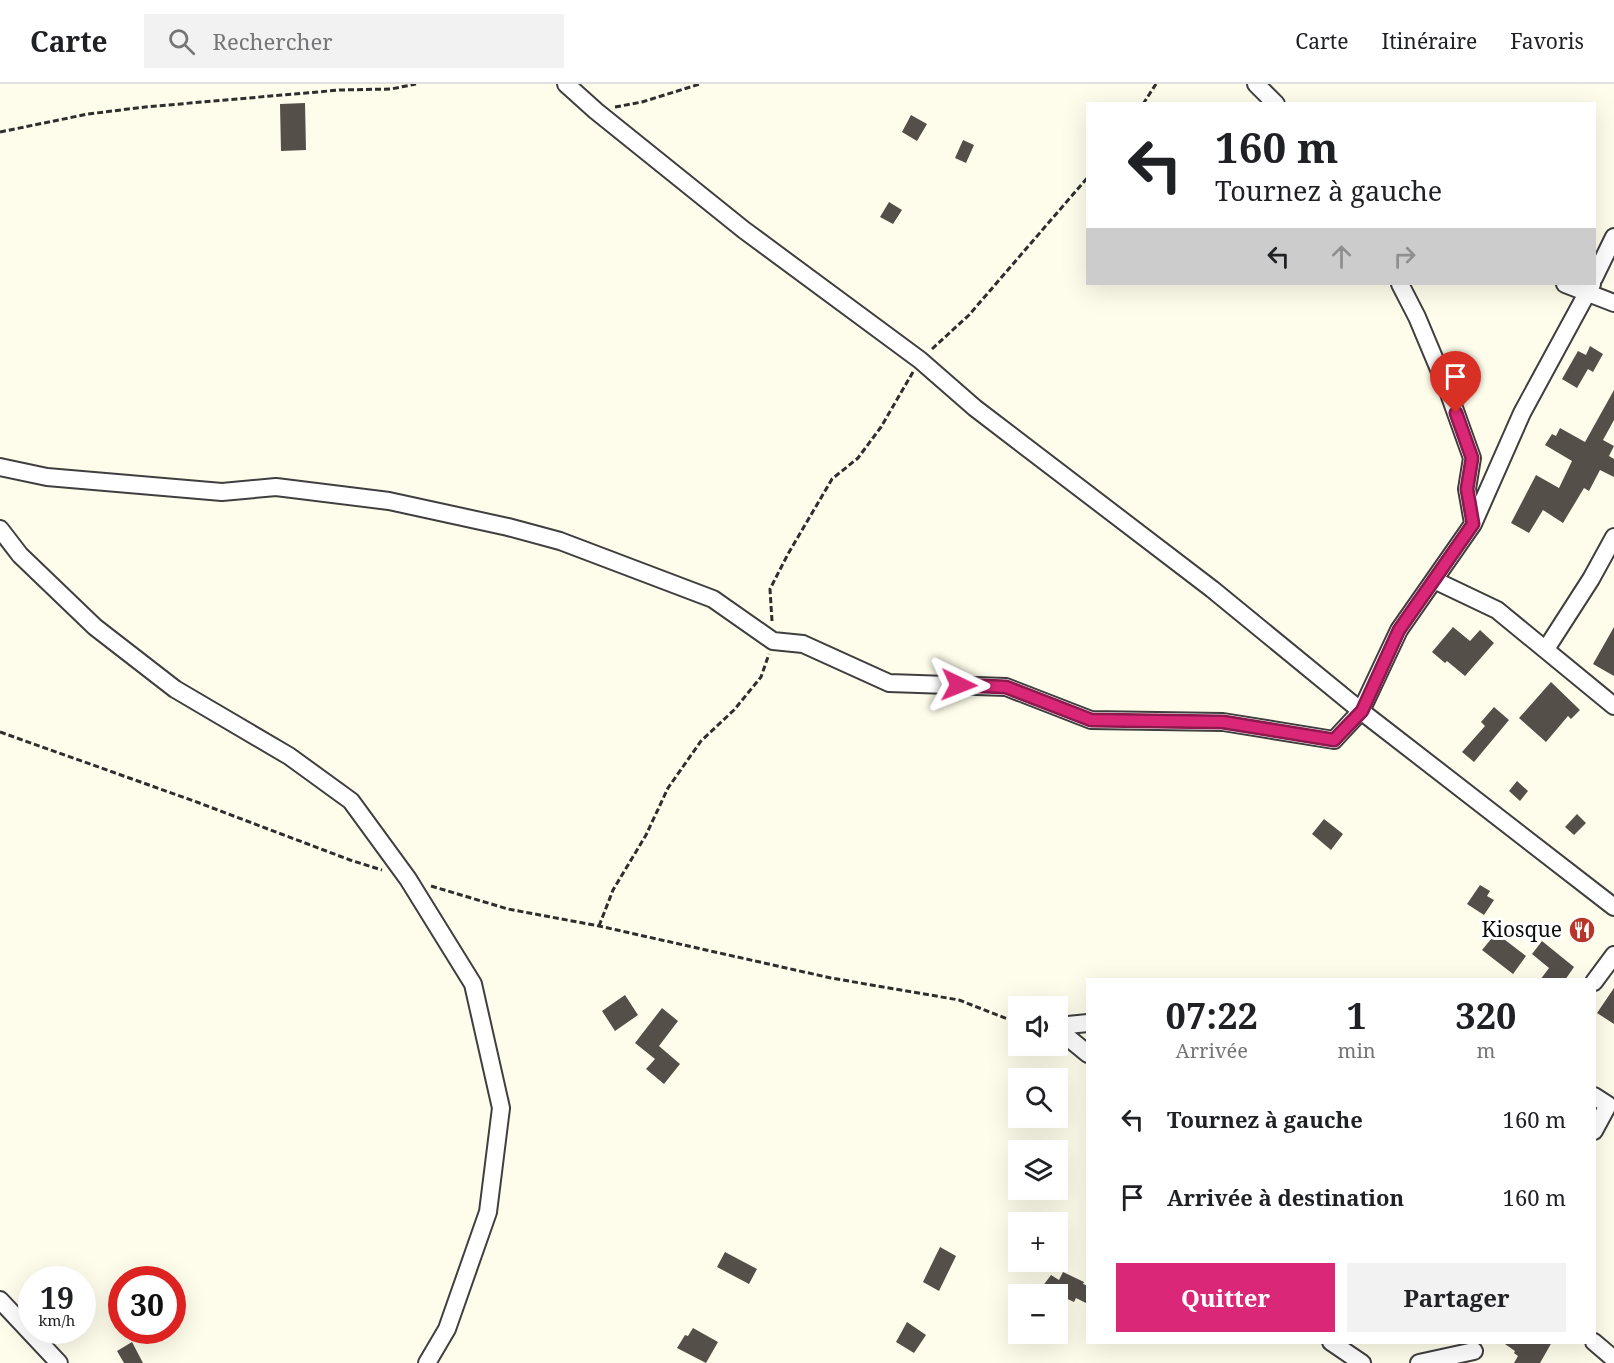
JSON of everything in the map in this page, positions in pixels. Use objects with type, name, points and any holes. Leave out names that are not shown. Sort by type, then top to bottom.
[{"type":"street","points":[[566,84],[596,111],[744,230],[920,360],[975,408],[1212,589],[1362,711],[1614,907]]},
{"type":"street","points":[[1256,84],[1274,102]]},
{"type":"street","points":[[1596,274],[1614,237]]},
{"type":"street","points":[[1401,285],[1417,317],[1448,391],[1472,458],[1467,489],[1473,524]]},
{"type":"street","points":[[0,467],[47,477],[222,492],[276,487],[389,501],[561,541],[712,598],[773,641],[803,644],[889,683],[1006,687],[1091,720],[1223,722],[1334,740],[1362,711],[1399,630],[1473,524],[1522,413],[1590,285]]},
{"type":"street","points":[[1592,285],[1614,303]]},
{"type":"street","points":[[0,529],[20,555],[95,627],[175,690],[289,756],[351,801],[408,879],[473,984],[501,1108],[488,1212],[447,1329],[427,1363]]},
{"type":"street","points":[[1545,649],[1592,579],[1614,537]]},
{"type":"street","points":[[1434,580],[1497,610],[1614,706]]},
{"type":"street","points":[[1596,979],[1614,955]]},
{"type":"street","points":[[1068,1025],[1086,1023]]},
{"type":"street","points":[[1068,1039],[1086,1052]]},
{"type":"street","points":[[1596,1097],[1608,1105],[1596,1127]]},
{"type":"street","points":[[0,1300],[59,1363]]},
{"type":"street","points":[[1334,1344],[1362,1363]]},
{"type":"street","points":[[1596,1344],[1614,1359]]},
{"type":"street","points":[[1419,1363],[1473,1352]]},
{"type":"path","points":[[0,132],[88,114],[145,107],[319,92],[391,89],[416,84]]},
{"type":"path","points":[[596,111],[642,102],[700,84]]},
{"type":"path","points":[[1144,102],[1156,84]]},
{"type":"path","points":[[920,360],[969,315],[1086,179]]},
{"type":"path","points":[[0,732],[194,801],[350,860],[508,909],[599,926],[831,978],[959,1000],[1008,1019]]},
{"type":"building","points":[[305,103],[306,150],[281,151],[280,104]]},
{"type":"building","points":[[911,115],[927,124],[917,141],[902,132]]},
{"type":"building","points":[[963,140],[974,145],[966,163],[955,158]]},
{"type":"building","points":[[889,202],[902,210],[893,224],[880,217]]},
{"type":"building","points":[[1590,346],[1603,354],[1593,372],[1588,369],[1577,388],[1562,379],[1578,351],[1586,355]]},
{"type":"building","points":[[1614,390],[1614,420],[1603,440],[1614,446],[1609,456],[1614,459],[1614,477],[1600,470],[1589,491],[1584,488],[1563,523],[1543,510],[1529,533],[1511,523],[1536,475],[1559,488],[1572,461],[1545,445],[1552,434],[1556,436],[1560,428],[1585,442]]},
{"type":"building","points":[[1453,627],[1470,641],[1480,630],[1494,643],[1465,676],[1432,652]]},
{"type":"building","points":[[1614,627],[1614,676],[1593,664]]},
{"type":"building","points":[[1551,682],[1580,710],[1571,719],[1568,716],[1546,742],[1519,718]]},
{"type":"building","points":[[1494,707],[1509,720],[1474,762],[1462,752],[1485,726],[1481,722]]},
{"type":"building","points":[[1517,781],[1528,791],[1520,801],[1509,791]]},
{"type":"building","points":[[1577,814],[1586,823],[1574,835],[1565,827]]},
{"type":"building","points":[[1324,819],[1343,834],[1331,850],[1312,834]]},
{"type":"building","points":[[1480,885],[1490,891],[1487,896],[1494,900],[1484,915],[1467,904]]},
{"type":"building","points":[[1496,933],[1526,956],[1513,974],[1482,950]]},
{"type":"building","points":[[1542,941],[1574,967],[1566,978],[1542,978],[1549,968],[1532,954]]},
{"type":"building","points":[[1614,988],[1614,1024],[1597,1013]]},
{"type":"building","points":[[625,995],[638,1015],[615,1031],[602,1011]]},
{"type":"building","points":[[662,1008],[678,1021],[659,1046],[680,1064],[664,1084],[646,1069],[655,1059],[635,1043]]},
{"type":"building","points":[[940,1247],[956,1256],[939,1291],[923,1282]]},
{"type":"building","points":[[725,1252],[757,1269],[749,1284],[717,1267]]},
{"type":"building","points":[[1063,1272],[1084,1282],[1086,1303],[1076,1298],[1074,1302],[1068,1299],[1068,1284],[1044,1284],[1051,1275],[1059,1280]]},
{"type":"building","points":[[907,1322],[926,1335],[914,1353],[896,1342]]},
{"type":"building","points":[[693,1328],[718,1342],[706,1363],[677,1348],[685,1335],[688,1336]]},
{"type":"building","points":[[133,1344],[143,1363],[124,1363],[117,1351]]},
{"type":"building","points":[[1505,1344],[1551,1344],[1540,1363],[1514,1363],[1518,1356],[1514,1353],[1515,1351]]},
{"type":"place","name":"Kiosque","points":[[1582,930]]},
{"type":"route","points":[[959,685],[1006,687],[1091,720],[1223,722],[1334,740],[1362,711],[1399,630],[1473,524],[1467,489],[1472,458],[1456,413]]}]
